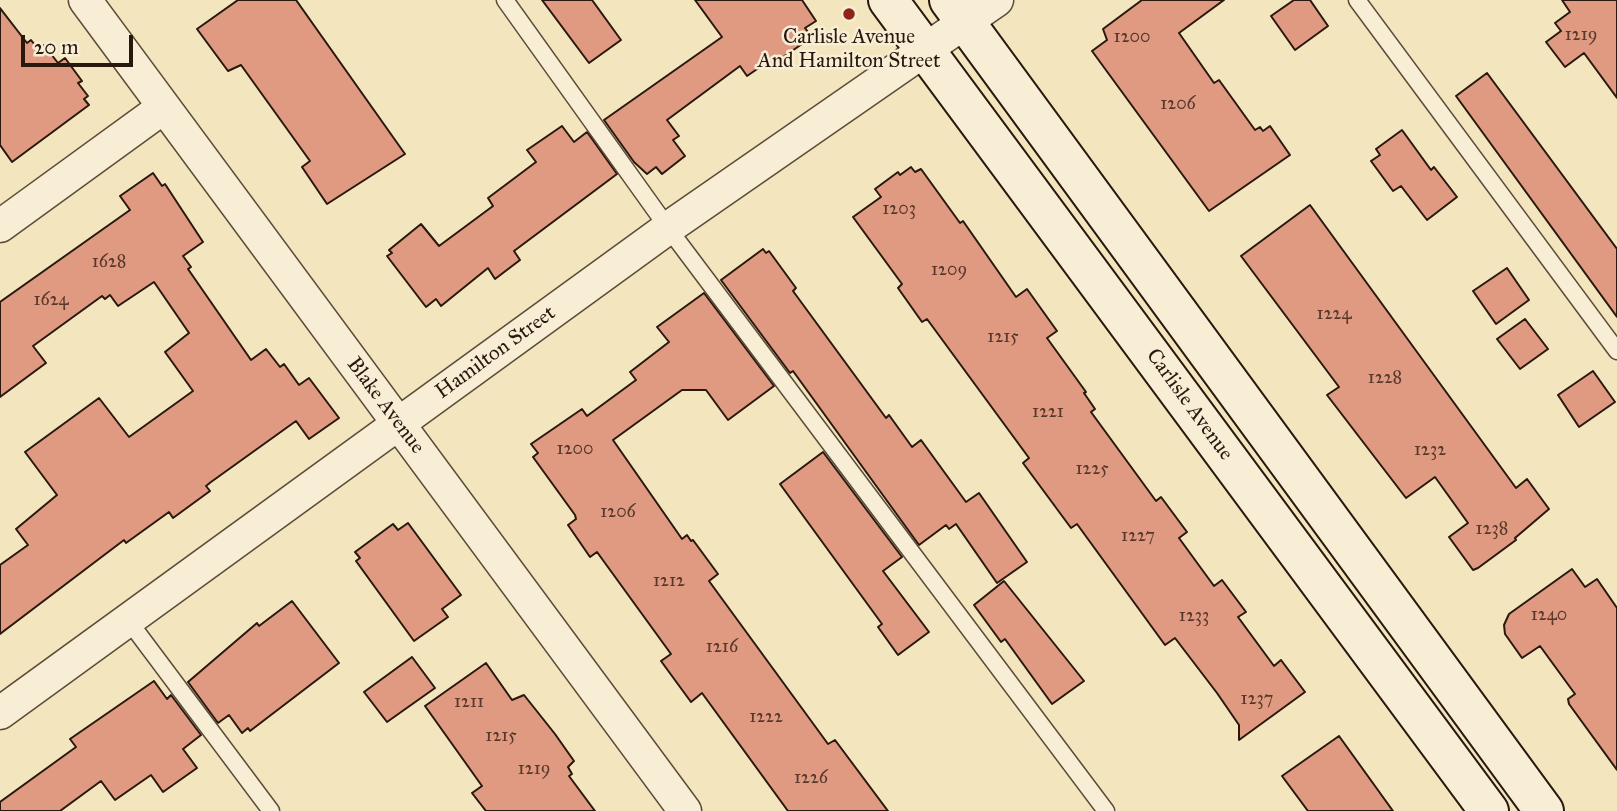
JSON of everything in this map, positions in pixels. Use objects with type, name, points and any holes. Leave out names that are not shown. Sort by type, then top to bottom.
[{"type":"street","name":"Blake Avenue","points":[[85,0],[685,811]]},
{"type":"street","name":"Carlisle Avenue","points":[[888,0],[1489,811]]},
{"type":"street","name":"Hamilton Street","points":[[0,713],[668,228],[926,50],[957,11],[997,0]]},
{"type":"street","points":[[957,11],[1544,811]]},
{"type":"street","points":[[0,226],[164,107]]},
{"type":"street","points":[[1398,688],[1433,663]]},
{"type":"lane","points":[[505,0],[668,228],[1105,811]]},
{"type":"lane","points":[[1357,0],[1617,351]]},
{"type":"lane","points":[[128,620],[271,811]]},
{"type":"building","points":[[238,0],[296,0],[405,154],[327,204],[302,167],[310,161],[241,65],[228,71],[197,29]]},
{"type":"building","points":[[542,0],[592,0],[621,40],[589,63]]},
{"type":"building","points":[[695,0],[802,0],[816,21],[805,28],[812,37],[769,67],[766,63],[747,76],[740,66],[667,120],[679,136],[673,140],[685,156],[662,174],[656,167],[647,174],[634,162],[604,120],[722,37]]},
{"type":"building","points":[[1142,0],[1224,0],[1179,33],[1214,83],[1219,80],[1255,130],[1260,127],[1263,131],[1270,126],[1290,155],[1209,211],[1092,51],[1107,40],[1103,29]]},
{"type":"building","points":[[1294,0],[1310,0],[1328,26],[1295,50],[1271,16]]},
{"type":"building","points":[[1562,0],[1617,0],[1617,98],[1584,53],[1565,67],[1546,42],[1561,31],[1555,23],[1570,12]]},
{"type":"building","points":[[0,8],[27,43],[31,40],[38,49],[44,45],[58,63],[65,58],[82,81],[78,83],[88,96],[84,99],[89,105],[12,162],[0,145]]},
{"type":"building","points":[[1487,73],[1617,249],[1617,317],[1456,96]]},
{"type":"building","points":[[562,126],[574,142],[587,132],[617,174],[514,251],[520,260],[495,279],[488,268],[441,306],[436,299],[426,307],[387,256],[392,253],[389,250],[421,224],[439,246],[493,206],[488,198],[536,162],[527,150]]},
{"type":"building","points":[[1402,130],[1431,170],[1434,167],[1457,197],[1427,220],[1401,186],[1393,191],[1371,161],[1380,155],[1376,149]]},
{"type":"building","points":[[911,167],[915,172],[921,169],[960,223],[963,221],[1016,297],[1027,289],[1057,331],[1047,338],[1086,392],[1084,393],[1095,409],[1091,412],[1156,501],[1161,497],[1187,532],[1179,538],[1214,586],[1222,580],[1246,612],[1238,617],[1274,666],[1281,660],[1305,692],[1239,740],[1239,725],[1217,693],[1175,638],[1165,645],[1077,524],[1071,528],[1023,463],[1029,458],[927,319],[922,322],[898,288],[902,284],[853,217],[881,197],[875,189],[898,172],[900,175]]},
{"type":"building","points":[[153,173],[162,186],[165,184],[203,242],[183,256],[191,267],[188,269],[251,360],[266,349],[280,367],[284,364],[299,385],[309,378],[339,418],[309,439],[296,421],[211,482],[206,486],[210,491],[173,518],[169,512],[126,543],[124,540],[0,634],[0,565],[28,545],[16,529],[57,495],[25,452],[99,398],[129,437],[193,391],[165,352],[189,333],[154,282],[118,306],[110,295],[105,299],[102,296],[33,346],[46,363],[0,397],[0,302],[130,210],[120,196]]},
{"type":"building","points":[[1310,205],[1516,488],[1527,479],[1549,509],[1515,538],[1516,540],[1478,568],[1473,570],[1449,537],[1468,523],[1435,477],[1406,498],[1327,395],[1339,387],[1241,256]]},
{"type":"building","points":[[763,249],[766,253],[769,251],[796,288],[793,291],[886,418],[889,415],[912,447],[921,440],[966,502],[979,493],[1027,562],[997,583],[956,524],[949,529],[946,525],[919,545],[793,371],[790,373],[721,280]]},
{"type":"building","points":[[1507,268],[1529,300],[1496,324],[1473,291]]},
{"type":"building","points":[[704,293],[774,386],[728,420],[706,390],[682,390],[613,440],[682,539],[687,535],[693,540],[718,574],[709,581],[828,744],[835,740],[888,811],[788,811],[702,693],[691,702],[661,661],[671,654],[597,552],[590,557],[568,525],[576,519],[575,515],[533,457],[538,453],[531,444],[582,409],[587,416],[636,380],[630,372],[669,342],[657,327]]},
{"type":"building","points":[[1525,319],[1548,349],[1520,369],[1497,339]]},
{"type":"building","points":[[1593,371],[1615,402],[1579,427],[1558,395]]},
{"type":"building","points":[[823,452],[902,557],[883,571],[929,632],[898,655],[878,627],[882,624],[780,484]]},
{"type":"building","points":[[408,523],[461,595],[442,609],[448,617],[414,641],[356,561],[360,558],[355,552],[393,524],[398,530]]},
{"type":"building","points":[[1572,569],[1585,587],[1597,579],[1617,608],[1617,770],[1569,704],[1568,699],[1575,694],[1540,646],[1522,658],[1505,634],[1504,625],[1509,614]]},
{"type":"building","points":[[1004,581],[1084,681],[1052,704],[1005,639],[1001,642],[974,605]]},
{"type":"building","points":[[292,601],[339,663],[250,731],[248,728],[242,733],[229,715],[218,723],[188,682],[257,623],[259,626]]},
{"type":"building","points":[[412,657],[435,688],[387,722],[364,692]]},
{"type":"building","points":[[486,663],[512,700],[524,695],[555,734],[574,761],[568,767],[572,774],[569,776],[595,811],[486,811],[472,793],[482,786],[425,706]]},
{"type":"building","points":[[154,681],[167,699],[171,695],[201,735],[183,749],[197,768],[163,792],[151,775],[115,800],[101,781],[60,811],[0,811],[0,802],[76,747],[70,739]]},
{"type":"building","points":[[1339,736],[1393,811],[1308,811],[1282,776]]},
{"type":"place","name":"Carlisle Avenue And Hamilton Street","points":[[849,14]]}]
